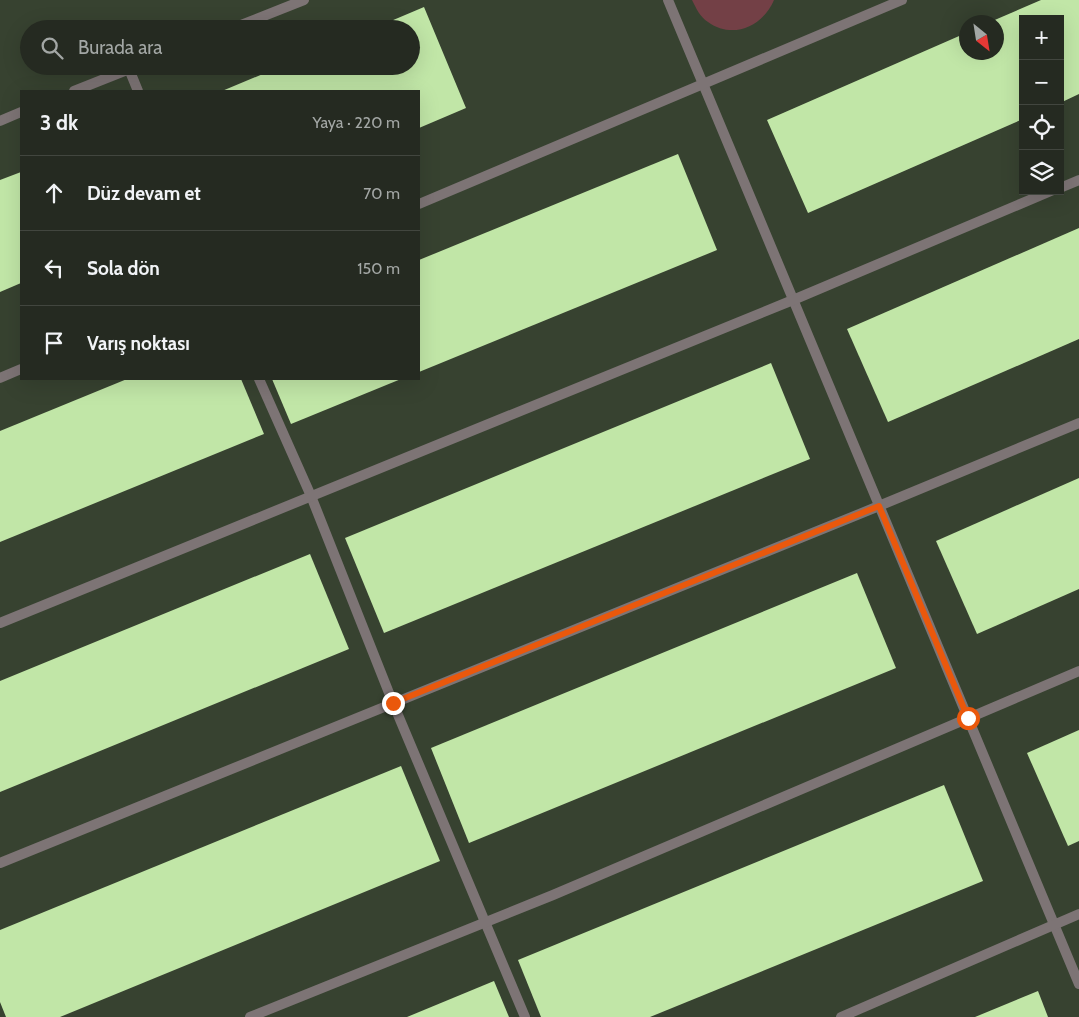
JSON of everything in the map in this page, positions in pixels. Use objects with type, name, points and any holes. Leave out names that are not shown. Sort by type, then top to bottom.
[{"type":"lane","points":[[254,20],[304,0]]},
{"type":"lane","points":[[668,0],[1079,984]]},
{"type":"lane","points":[[420,204],[902,0]]},
{"type":"lane","points":[[77,90],[115,75]]},
{"type":"lane","points":[[135,75],[138,90]]},
{"type":"lane","points":[[0,120],[20,112]]},
{"type":"lane","points":[[1064,186],[1079,180]]},
{"type":"lane","points":[[0,623],[793,300],[1042,195]]},
{"type":"lane","points":[[0,378],[20,370]]},
{"type":"lane","points":[[259,380],[310,496],[393,703],[525,1017]]},
{"type":"lane","points":[[0,863],[1079,423]]},
{"type":"lane","points":[[250,1017],[552,895],[1079,671]]},
{"type":"lane","points":[[841,1017],[1079,914]]},
{"type":"shaded area","points":[[0,0],[1079,0],[1079,1017],[0,1017]]},
{"type":"shaded area","points":[[692,0],[774,0],[763,17],[755,23],[746,28],[727,30],[705,20]]},
{"type":"building","points":[[1041,0],[1079,0],[1079,94],[1064,101],[1064,15],[1019,15],[1019,121],[808,213],[767,120],[959,36],[959,60],[1004,60],[1004,16]]},
{"type":"building","points":[[424,7],[466,108],[420,128],[420,90],[224,90],[260,75],[420,75],[420,20],[393,20]]},
{"type":"building","points":[[678,154],[717,250],[420,372],[420,260]]},
{"type":"building","points":[[20,172],[20,283],[0,292],[0,180]]},
{"type":"building","points":[[1079,228],[1079,339],[888,422],[847,329]]},
{"type":"building","points":[[771,363],[810,459],[384,633],[345,538]]},
{"type":"building","points":[[125,380],[241,380],[264,434],[0,542],[0,431]]},
{"type":"building","points":[[272,380],[399,380],[291,424]]},
{"type":"building","points":[[1079,478],[1079,589],[977,634],[936,541]]},
{"type":"building","points":[[310,554],[349,649],[0,792],[0,681]]},
{"type":"building","points":[[857,573],[896,668],[469,843],[431,748]]},
{"type":"building","points":[[1079,730],[1079,841],[1068,846],[1027,753]]},
{"type":"building","points":[[401,766],[440,861],[60,1017],[6,1017],[0,1002],[0,930]]},
{"type":"building","points":[[944,785],[983,881],[650,1017],[541,1017],[518,960]]},
{"type":"building","points":[[494,981],[509,1017],[407,1017]]},
{"type":"building","points":[[1038,991],[1048,1017],[975,1017]]},
{"type":"route","points":[[393,703],[879,506],[968,718]]}]
